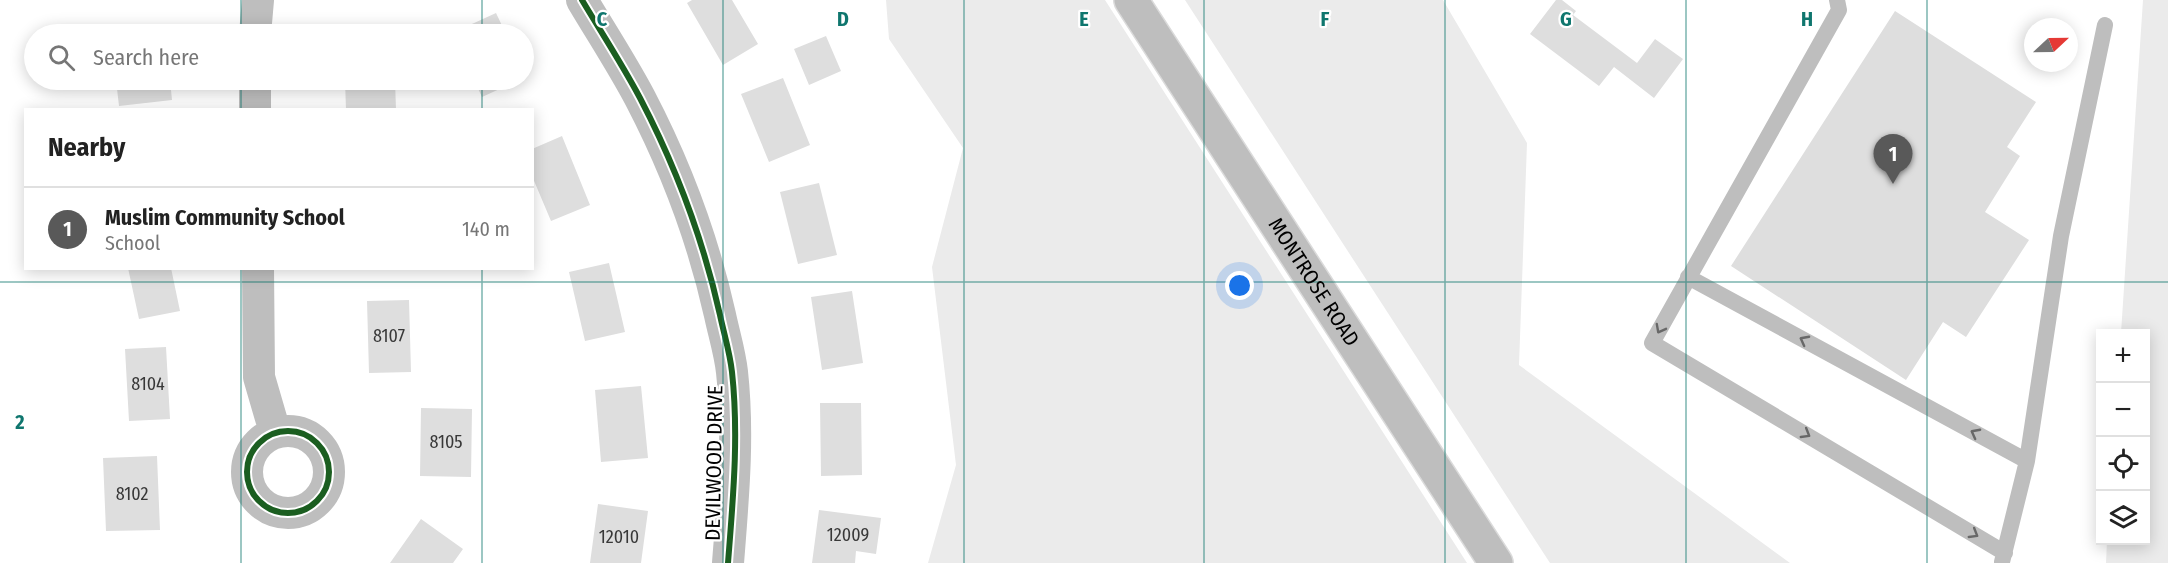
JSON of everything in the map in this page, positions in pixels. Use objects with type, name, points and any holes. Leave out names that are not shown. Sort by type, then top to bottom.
[{"type":"main road","name":"MONTROSE ROAD","points":[[1131,0],[1496,563]]},
{"type":"street","points":[[256,24],[258,0]]},
{"type":"street","name":"DEVILWOOD DRIVE","points":[[582,0],[639,96],[672,164],[699,235],[717,301],[732,370],[735,420],[735,479],[728,563]]},
{"type":"street","points":[[255,90],[255,108]]},
{"type":"street","points":[[258,270],[260,377],[275,432]]},
{"type":"lane","points":[[1837,0],[1839,10],[1652,343],[2003,558],[2026,461],[2061,236],[2105,25]]},
{"type":"lane","points":[[1688,277],[2026,461]]},
{"type":"shaded area","points":[[886,0],[1105,0],[1467,563],[928,563],[956,465],[932,267],[963,148],[889,39]]},
{"type":"shaded area","points":[[1185,0],[1443,0],[1527,143],[1519,365],[1790,563],[1550,563]]},
{"type":"shaded area","points":[[2143,0],[2168,0],[2168,563],[2106,563],[2107,545],[2150,545],[2150,329],[2121,329]]},
{"type":"building","points":[[692,0],[732,0],[758,44],[723,65],[687,3]]},
{"type":"building","points":[[1556,0],[1562,0],[1576,11],[1573,15],[1637,63],[1655,39],[1683,59],[1654,98],[1614,67],[1599,86],[1530,34]]},
{"type":"building","points":[[1895,11],[2036,102],[2007,147],[2020,156],[1985,212],[2029,240],[1966,337],[1943,322],[1906,380],[1731,266]]},
{"type":"building","points":[[496,13],[501,24],[472,24]]},
{"type":"building","points":[[826,36],[841,71],[809,85],[794,49]]},
{"type":"building","points":[[783,78],[810,145],[769,162],[741,94]]},
{"type":"building","points":[[117,90],[171,90],[172,100],[119,106]]},
{"type":"building","points":[[345,90],[395,90],[396,108],[346,108]]},
{"type":"building","points":[[479,90],[497,90],[482,97]]},
{"type":"building","points":[[562,136],[590,205],[551,221],[534,181],[534,148]]},
{"type":"building","points":[[819,183],[837,255],[798,264],[780,192]]},
{"type":"building","points":[[609,263],[625,332],[585,341],[569,272]]},
{"type":"building","points":[[128,270],[171,270],[180,311],[139,319]]},
{"type":"building","points":[[852,291],[863,363],[822,370],[811,297]]},
{"type":"building","points":[[409,300],[411,372],[369,373],[367,301]]},
{"type":"building","points":[[166,347],[170,419],[129,421],[125,349]]},
{"type":"building","points":[[641,386],[648,458],[601,462],[595,390]]},
{"type":"building","points":[[820,403],[861,403],[862,475],[821,476]]},
{"type":"building","points":[[421,408],[472,409],[471,477],[420,476]]},
{"type":"building","points":[[157,456],[160,530],[106,531],[103,458]]},
{"type":"building","points":[[598,504],[648,511],[641,563],[590,563]]},
{"type":"building","points":[[819,510],[881,518],[876,554],[856,551],[855,563],[812,563]]},
{"type":"building","points":[[421,519],[463,549],[453,563],[390,563]]},
{"type":"cycle path","points":[[582,0],[633,85],[665,150],[697,231],[713,287],[730,358],[734,396],[734,468],[728,563]]},
{"type":"cycle path","points":[[288,431],[304,434],[317,443],[326,456],[329,472],[326,488],[317,501],[304,510],[288,513],[272,510],[259,501],[250,488],[247,472],[250,456],[259,443],[272,434],[288,431]]},
{"type":"place","name":"Muslim Community School","points":[[1893,184]]}]
